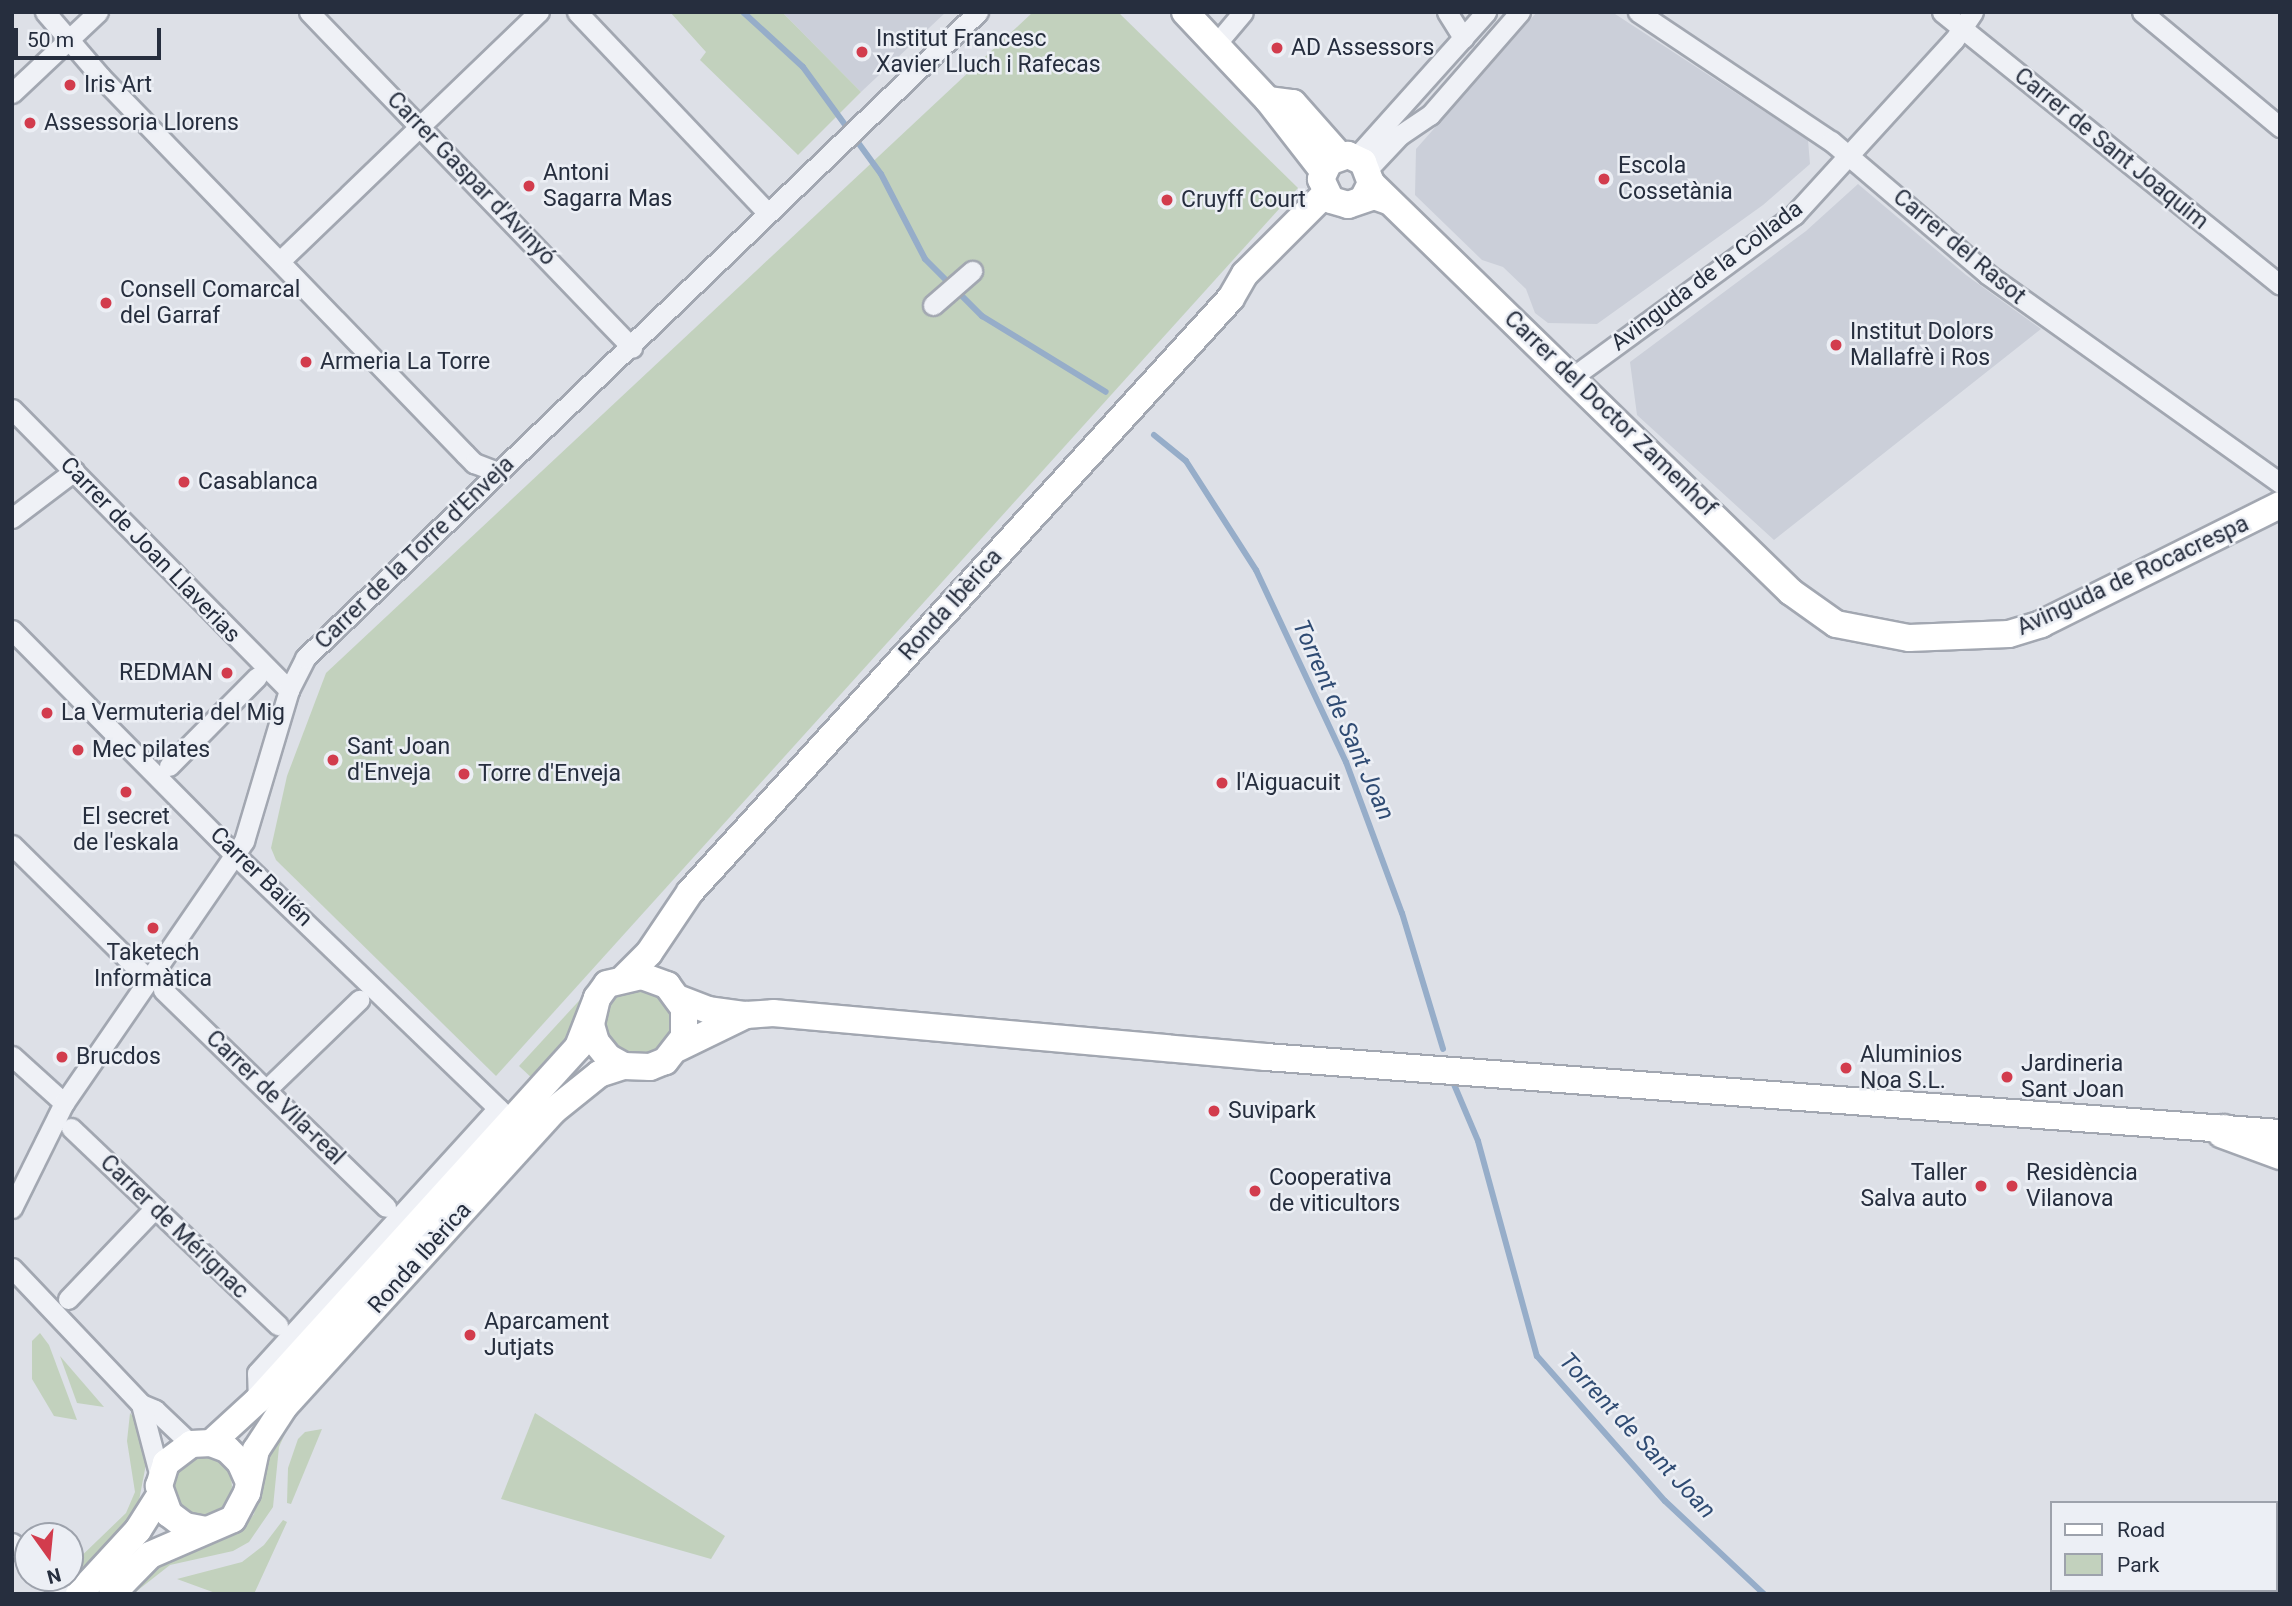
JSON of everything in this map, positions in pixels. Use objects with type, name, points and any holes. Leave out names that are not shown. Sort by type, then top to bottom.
[{"type":"highway","points":[[2223,1131],[2278,1139]]},
{"type":"street","points":[[45,12],[69,42],[474,464],[498,472]]},
{"type":"street","points":[[12,93],[98,12]]},
{"type":"street","name":"Carrer Gaspar d'Avinyó","points":[[309,12],[632,348]]},
{"type":"street","points":[[281,260],[422,127],[538,12]]},
{"type":"street","points":[[576,12],[766,211]]},
{"type":"street","name":"Carrer de la Torre d'Enveja","points":[[12,1208],[64,1103],[156,985],[244,841],[289,690],[305,658],[498,472],[632,348],[766,211],[881,106],[978,12]]},
{"type":"street","points":[[1185,12],[1217,43],[1243,12]]},
{"type":"street","points":[[1447,12],[1463,38]]},
{"type":"street","points":[[1353,181],[1486,12]]},
{"type":"street","points":[[1353,181],[1400,135],[1430,114],[1520,12]]},
{"type":"street","name":"Carrer del Rasot","points":[[1639,12],[1831,141],[1847,158],[1866,168],[1987,274],[2280,483]]},
{"type":"street","name":"Carrer de Sant Joaquim","points":[[1942,12],[1966,20],[2280,285]]},
{"type":"street","points":[[2142,12],[2280,127]]},
{"type":"street","name":"Avinguda de la Collada","points":[[1574,376],[1794,215],[1954,40],[1966,20]]},
{"type":"street","name":"Carrer del Doctor Zamenhof","points":[[1217,43],[1268,100],[1293,103],[1353,181],[1574,376],[1791,592],[1836,624]]},
{"type":"street","name":"Ronda Ibèrica","points":[[79,1594],[138,1530],[171,1457],[201,1443],[258,1400],[505,1115],[578,1047],[597,998],[607,984],[625,977],[690,892],[1231,298],[1245,274],[1353,181]]},
{"type":"street","points":[[933,305],[972,271]]},
{"type":"street","name":"Carrer de Joan Llaverias","points":[[12,409],[289,690]]},
{"type":"street","points":[[12,518],[74,471]]},
{"type":"street","name":"Avinguda de Rocacrespa","points":[[1836,624],[1909,638],[2009,634],[2041,624],[2274,512]]},
{"type":"street","name":"Carrer Bailén","points":[[12,630],[235,855],[505,1115]]},
{"type":"street","points":[[169,766],[257,677]]},
{"type":"street","name":"Carrer de Vila-real","points":[[12,845],[156,985],[268,1088],[386,1207]]},
{"type":"street","name":"Ronda Ibèrica","points":[[112,1594],[150,1555],[233,1519],[247,1493],[247,1478],[256,1450],[284,1407],[546,1117],[599,1074],[624,1066],[650,1067],[678,1048],[684,1037],[685,1016],[672,992],[675,915]]},
{"type":"street","points":[[625,977],[642,976],[709,1010],[746,1015],[774,1013],[1266,1057],[2223,1131]]},
{"type":"street","points":[[597,998],[591,1024],[596,1042],[608,1057],[624,1066]]},
{"type":"street","points":[[268,1088],[359,1000]]},
{"type":"street","points":[[678,1048],[746,1015]]},
{"type":"street","points":[[12,1056],[64,1103]]},
{"type":"street","name":"Carrer de Mérignac","points":[[71,1128],[278,1325]]},
{"type":"street","points":[[68,1299],[155,1209]]},
{"type":"street","points":[[12,1269],[141,1404],[155,1410],[201,1443],[227,1449],[240,1462],[247,1478]]},
{"type":"street","points":[[141,1404],[169,1514],[185,1527],[206,1530]]},
{"type":"shaded area","name":"Institut Francesc Xavier Lluch i Rafecas","points":[[782,12],[946,12],[861,92]]},
{"type":"shaded area","name":"Escola Cossetània","points":[[1537,12],[1612,12],[1808,140],[1810,164],[1763,205],[1597,324],[1548,323],[1535,313],[1526,289],[1503,267],[1482,260],[1415,195],[1416,149]]},
{"type":"shaded area","name":"Institut Dolors Mallafrè i Ros","points":[[1858,184],[1966,275],[2041,329],[1774,540],[1637,415],[1630,362],[1806,231]]},
{"type":"green space","points":[[670,12],[782,12],[861,92],[798,155],[700,60],[706,52]]},
{"type":"green space","points":[[1033,12],[1118,12],[1298,188],[496,1076],[276,860],[271,848],[287,776],[326,673]]},
{"type":"green space","points":[[632,988],[646,988],[658,993],[668,1003],[673,1022],[668,1041],[658,1051],[646,1056],[632,1056],[620,1051],[610,1041],[605,1029],[605,1015],[610,1003],[620,993]]},
{"type":"green space","points":[[588,991],[569,1042],[534,1080],[519,1066]]},
{"type":"green space","points":[[550,1127],[554,1131],[449,1249],[320,1390],[316,1387]]},
{"type":"green space","points":[[40,1333],[49,1345],[77,1420],[54,1416],[32,1379],[32,1341]]},
{"type":"green space","points":[[60,1356],[104,1407],[77,1403]]},
{"type":"green space","points":[[130,1413],[139,1423],[147,1459],[136,1516],[91,1567],[84,1569],[84,1554],[126,1513],[135,1492],[127,1441]]},
{"type":"green space","points":[[535,1413],[725,1536],[711,1559],[501,1499]]},
{"type":"green space","points":[[283,1423],[288,1427],[279,1447],[273,1507],[249,1542],[233,1551],[170,1565],[133,1594],[124,1594],[154,1562],[241,1531],[254,1514],[263,1463]]},
{"type":"green space","points":[[322,1429],[291,1504],[287,1503],[288,1468],[298,1439],[305,1432]]},
{"type":"green space","points":[[197,1457],[209,1457],[219,1461],[228,1470],[232,1492],[224,1507],[209,1515],[197,1515],[187,1511],[178,1502],[174,1492],[174,1480],[178,1470],[187,1461]]},
{"type":"green space","points":[[283,1520],[287,1522],[254,1594],[218,1594],[177,1579],[242,1562],[264,1545]]},
{"type":"waterway","name":"Torrent de Sant Joan","points":[[743,12],[803,67],[881,174],[925,259],[982,316],[1106,392]]},
{"type":"waterway","name":"Torrent de Sant Joan","points":[[1154,435],[1186,461],[1256,570],[1346,762],[1402,913],[1443,1049]]},
{"type":"waterway","name":"Torrent de Sant Joan","points":[[1453,1082],[1478,1141],[1537,1356],[1665,1501],[1764,1594]]},
{"type":"place","name":"AD Assessors","points":[[1277,48]]},
{"type":"place","name":"Institut Francesc Xavier Lluch i Rafecas","points":[[862,52]]},
{"type":"place","name":"Iris Art","points":[[70,85]]},
{"type":"place","name":"Assessoria Llorens","points":[[30,123]]},
{"type":"place","name":"Escola Cossetània","points":[[1604,179]]},
{"type":"place","name":"Antoni Sagarra Mas","points":[[529,186]]},
{"type":"place","name":"Cruyff Court","points":[[1167,200]]},
{"type":"place","name":"Consell Comarcal del Garraf","points":[[106,303]]},
{"type":"place","name":"Institut Dolors Mallafrè i Ros","points":[[1836,345]]},
{"type":"place","name":"Armeria La Torre","points":[[306,362]]},
{"type":"place","name":"Casablanca","points":[[184,482]]},
{"type":"place","name":"REDMAN","points":[[227,673]]},
{"type":"place","name":"La Vermuteria del Mig","points":[[47,713]]},
{"type":"place","name":"Mec pilates","points":[[78,750]]},
{"type":"place","name":"Sant Joan d'Enveja","points":[[333,760]]},
{"type":"place","name":"Torre d'Enveja","points":[[464,774]]},
{"type":"place","name":"l'Aiguacuit","points":[[1222,783]]},
{"type":"place","name":"El secret de l'eskala","points":[[126,792]]},
{"type":"place","name":"Taketech Informàtica","points":[[153,928]]},
{"type":"place","name":"Brucdos","points":[[62,1057]]},
{"type":"place","name":"Aluminios Noa S.L.","points":[[1846,1068]]},
{"type":"place","name":"Jardineria Sant Joan","points":[[2007,1077]]},
{"type":"place","name":"Suvipark","points":[[1214,1111]]},
{"type":"place","name":"Taller Salva auto","points":[[1981,1186]]},
{"type":"place","name":"Residència Vilanova","points":[[2012,1186]]},
{"type":"place","name":"Cooperativa de viticultors","points":[[1255,1191]]},
{"type":"place","name":"Aparcament Jutjats","points":[[470,1335]]}]
